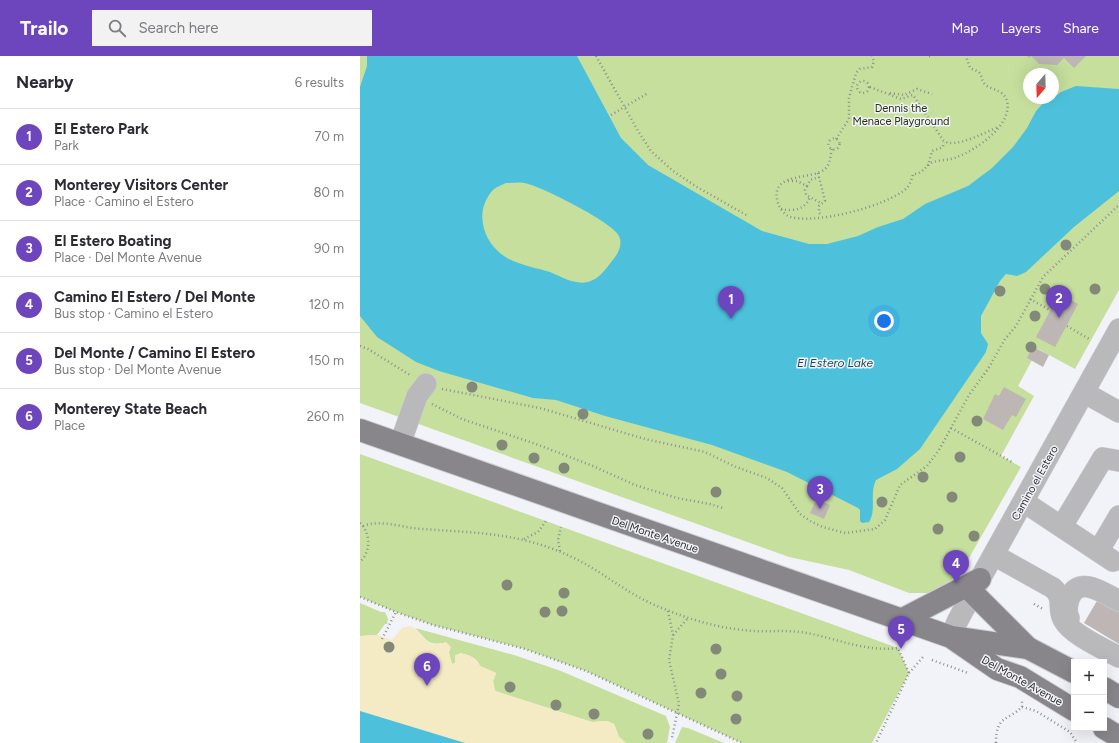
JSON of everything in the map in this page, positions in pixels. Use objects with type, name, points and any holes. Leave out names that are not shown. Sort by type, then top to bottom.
[{"type":"main road","name":"Del Monte Avenue","points":[[360,430],[951,637],[1028,648],[1071,670]]},
{"type":"main road","points":[[901,620],[976,586],[1028,648]]},
{"type":"main road","name":"Del Monte Avenue","points":[[951,637],[997,669],[1020,677],[1071,708]]},
{"type":"main road","points":[[1107,690],[1119,697]]},
{"type":"main road","points":[[1107,730],[1119,737]]},
{"type":"street","name":"Camino el Estero","points":[[951,637],[957,622],[976,586],[1085,393],[1119,329]]},
{"type":"street","points":[[400,444],[422,390]]},
{"type":"street","points":[[1085,393],[1119,412]]},
{"type":"street","points":[[1062,526],[1103,458],[1119,461]]},
{"type":"street","points":[[1024,502],[1106,556],[1119,516]]},
{"type":"street","points":[[994,555],[1053,588],[1059,593],[1062,619],[1068,626],[1074,632],[1118,657]]},
{"type":"street","points":[[1118,657],[1111,645],[1071,620],[1068,615],[1067,608],[1074,590],[1085,586],[1099,590],[1119,602]]},
{"type":"path","points":[[596,56],[652,151],[669,167],[697,187],[748,216]]},
{"type":"path","points":[[872,56],[874,61],[872,67],[857,70],[848,98],[849,119],[836,139],[829,141],[829,147],[832,149],[828,166],[818,173],[793,178],[784,182],[777,193],[780,209],[792,217],[823,216],[864,210],[896,194],[908,186],[913,174],[921,173],[931,163],[965,154],[984,142],[1000,126],[1008,109],[1006,98],[997,90],[983,83],[979,72],[970,68],[966,56]]},
{"type":"path","points":[[928,56],[933,56]]},
{"type":"path","points":[[854,78],[867,82],[870,88],[888,93],[904,95],[917,89],[932,94]]},
{"type":"path","points":[[861,81],[857,88],[860,93],[867,93],[870,88]]},
{"type":"path","points":[[611,115],[648,93]]},
{"type":"path","points":[[888,93],[901,99],[913,95],[943,140],[945,144],[943,147],[932,151],[928,166]]},
{"type":"path","points":[[943,140],[949,144],[954,144],[1000,126]]},
{"type":"path","points":[[832,149],[836,150],[840,146],[839,141],[836,139]]},
{"type":"path","points":[[818,173],[825,201],[821,203],[819,209],[823,216]]},
{"type":"path","points":[[819,177],[810,180],[805,193],[821,203]]},
{"type":"path","points":[[784,182],[797,181],[807,186]]},
{"type":"path","points":[[780,209],[788,210],[799,208],[806,204],[810,196]]},
{"type":"path","points":[[422,390],[540,408],[645,439],[705,452],[736,467],[767,478],[782,488],[800,514],[823,527],[845,533],[866,531],[881,524],[900,485],[933,459],[969,395],[988,369],[1005,339],[1016,326],[1038,284],[1049,268],[1119,205]]},
{"type":"path","points":[[1030,299],[1050,310]]},
{"type":"path","points":[[1067,326],[1091,340]]},
{"type":"path","points":[[360,346],[368,349],[422,390],[442,411],[462,420],[536,444],[593,466],[635,485],[677,498],[723,508]]},
{"type":"path","points":[[951,428],[1012,462]]},
{"type":"path","points":[[524,539],[538,532],[546,521]]},
{"type":"path","points":[[360,523],[363,526],[368,540],[368,548],[360,562]]},
{"type":"path","points":[[363,526],[378,523],[412,528],[472,531],[524,539],[560,551],[580,561],[640,597],[668,611],[688,618],[744,631],[792,631],[817,635],[855,646],[888,649],[898,648],[909,673]]},
{"type":"path","points":[[560,551],[558,540],[561,527]]},
{"type":"path","points":[[360,597],[433,625],[549,657],[593,674],[678,712],[742,743]]},
{"type":"path","points":[[668,611],[673,635],[669,660],[678,704],[678,712],[672,738]]},
{"type":"path","points":[[382,639],[396,612]]},
{"type":"path","points":[[673,635],[688,618]]},
{"type":"path","points":[[876,743],[909,673],[923,657]]},
{"type":"path","points":[[932,660],[973,675]]},
{"type":"path","points":[[1020,697],[1022,707]]},
{"type":"path","points":[[996,743],[997,732],[1002,719],[1022,707],[1036,711],[1070,732],[1076,743]]},
{"type":"green space","name":"Dennis the Menace Playground","points":[[360,56],[1119,56],[1119,290],[1075,369],[1038,349],[1018,386],[1034,396],[1001,456],[1021,467],[965,565],[948,584],[929,593],[909,593],[849,570],[789,557],[360,403]]},
{"type":"green space","points":[[360,454],[898,648],[909,673],[872,743],[742,743],[586,671],[525,649],[433,625],[396,612],[360,597]]},
{"type":"green space","points":[[360,603],[381,612],[385,612],[388,619],[387,624],[385,624],[377,635],[360,636]]},
{"type":"green space","points":[[415,628],[514,655],[561,671],[666,716],[670,727],[667,743],[626,743],[619,737],[614,724],[607,721],[592,722],[495,691],[493,681],[496,673],[480,666],[477,660],[472,657],[460,653],[455,663],[452,664],[449,653],[441,643],[436,644],[429,642]]},
{"type":"green space","points":[[682,727],[688,728],[724,743],[675,743]]},
{"type":"sand","points":[[410,626],[417,630],[431,643],[436,644],[446,642],[451,647],[449,653],[452,664],[455,663],[455,655],[466,654],[476,660],[480,666],[496,673],[493,681],[495,691],[592,722],[607,721],[614,724],[619,737],[626,743],[360,743],[360,636],[377,635],[392,640],[402,628]]},
{"type":"water","name":"El Estero Lake","points":[[367,56],[577,56],[621,138],[648,165],[762,231],[809,244],[827,244],[858,236],[878,227],[903,219],[925,204],[968,186],[992,168],[1013,147],[1027,128],[1036,111],[1042,104],[1059,104],[1059,94],[1061,92],[1076,86],[1119,89],[1119,191],[1074,227],[1026,272],[1017,276],[1006,274],[1000,281],[981,316],[981,333],[988,344],[986,352],[920,449],[897,469],[876,480],[873,491],[873,507],[871,517],[869,522],[862,523],[860,521],[860,510],[858,508],[787,472],[712,445],[605,416],[556,400],[533,398],[439,371],[416,362],[377,337],[360,316],[360,87],[367,66]],"holes":[[[506,183],[532,185],[559,197],[591,214],[614,230],[620,239],[619,249],[602,274],[588,282],[583,283],[573,281],[550,272],[517,263],[507,258],[492,245],[484,227],[482,217],[483,208],[493,190]]]},
{"type":"water","points":[[360,711],[465,743],[360,743]]},
{"type":"building","points":[[1031,56],[1086,56],[1074,68],[1064,58],[1057,65],[1039,64]]},
{"type":"building","points":[[1059,294],[1078,304],[1055,347],[1036,337]]},
{"type":"building","points":[[1033,347],[1049,355],[1043,367],[1027,358]]},
{"type":"building","points":[[1004,387],[1026,399],[1016,417],[1012,415],[1003,430],[983,419],[995,394],[999,396]]},
{"type":"building","points":[[815,502],[822,505],[823,502],[830,505],[824,519],[810,513]]},
{"type":"building","points":[[1101,594],[1119,604],[1119,644],[1084,623]]},
{"type":"place","name":"Monterey Visitors Center","points":[[1059,318]]},
{"type":"place","name":"El Estero Park","points":[[731,319]]},
{"type":"place","name":"El Estero Boating","points":[[820,509]]},
{"type":"place","name":"Camino El Estero / Del Monte","points":[[956,583]]},
{"type":"place","name":"Del Monte / Camino El Estero","points":[[901,649]]},
{"type":"place","name":"Monterey State Beach","points":[[427,686]]}]
